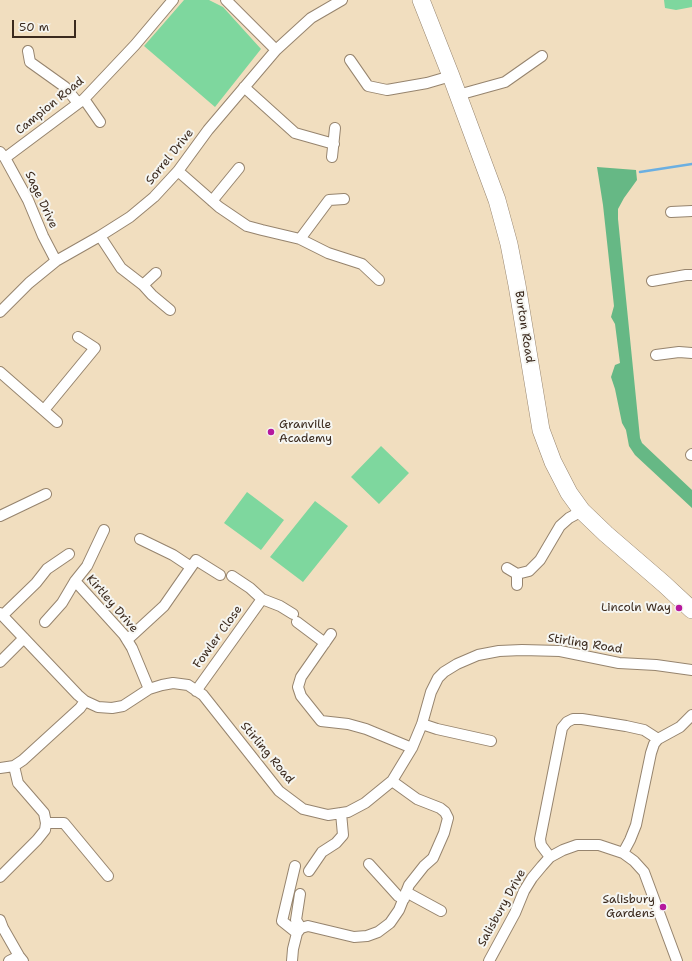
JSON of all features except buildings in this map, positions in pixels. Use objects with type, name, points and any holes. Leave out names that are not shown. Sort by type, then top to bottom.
[{"type":"highway","name":"Burton Road","points":[[421,0],[493,187],[504,224],[517,286],[542,430],[555,467],[569,493],[582,511],[692,610]]},
{"type":"street","name":"Campion Road","points":[[3,155],[81,101],[136,45],[173,0]]},
{"type":"street","points":[[226,0],[276,50]]},
{"type":"street","name":"Sorrel Drive","points":[[0,312],[29,283],[56,261],[130,217],[154,197],[178,171],[208,130],[276,50],[311,18],[342,0]]},
{"type":"street","points":[[28,51],[30,62],[65,87],[81,101],[100,122]]},
{"type":"street","points":[[458,95],[505,82],[542,56]]},
{"type":"street","points":[[350,60],[368,86],[387,90],[427,83],[451,76]]},
{"type":"street","points":[[244,87],[295,133],[334,144]]},
{"type":"street","points":[[332,157],[335,128]]},
{"type":"street","name":"Sage Drive","points":[[3,155],[28,200],[43,236],[56,261]]},
{"type":"street","points":[[212,201],[239,168]]},
{"type":"street","points":[[178,171],[212,201],[247,226],[300,238],[328,253],[362,264],[379,280]]},
{"type":"street","points":[[300,238],[329,200],[344,199]]},
{"type":"street","points":[[670,212],[692,211]]},
{"type":"street","points":[[100,236],[121,268],[144,285],[152,295],[170,310]]},
{"type":"street","points":[[144,285],[156,273]]},
{"type":"street","points":[[652,281],[692,275]]},
{"type":"street","points":[[44,410],[95,348],[78,337]]},
{"type":"street","points":[[656,355],[679,352],[692,353]]},
{"type":"street","points":[[0,372],[57,422]]},
{"type":"street","points":[[1,513],[46,494]]},
{"type":"street","points":[[507,568],[517,580],[529,571],[540,560],[560,526],[569,518],[582,511]]},
{"type":"street","name":"Kirtley Drive","points":[[45,622],[62,603],[75,581],[87,566],[104,530]]},
{"type":"street","points":[[140,539],[173,555],[191,567]]},
{"type":"street","points":[[2,619],[36,583],[46,569],[70,554]]},
{"type":"street","points":[[128,640],[164,606],[196,560],[220,575]]},
{"type":"street","points":[[232,576],[250,588],[262,599],[280,606],[325,643]]},
{"type":"street","name":"Kirtley Drive","points":[[75,581],[128,640],[149,689]]},
{"type":"street","name":"Fowler Close","points":[[196,691],[262,599]]},
{"type":"street","name":"Stirling Road","points":[[2,619],[24,638],[85,701],[98,707],[112,708],[123,706],[149,689],[162,685],[173,683],[188,685],[202,696],[279,791],[303,809],[328,815],[348,812],[365,803],[392,781],[412,748],[422,724],[431,692],[438,678],[444,672],[457,664],[478,655],[499,651],[560,651],[619,663],[656,665],[692,670]]},
{"type":"street","points":[[331,634],[301,677],[298,687],[301,696],[321,721],[348,724],[366,729],[412,748]]},
{"type":"street","points":[[0,662],[24,638]]},
{"type":"street","points":[[0,768],[14,766],[28,755],[80,708],[85,701]]},
{"type":"street","points":[[622,853],[630,840],[636,825],[654,744],[658,739],[680,727],[692,715]]},
{"type":"street","points":[[550,858],[541,845],[540,839],[562,728],[567,722],[573,719],[582,719],[626,726],[644,730],[658,739]]},
{"type":"street","points":[[422,724],[436,729],[491,741]]},
{"type":"street","points":[[0,877],[37,840],[45,830],[46,823],[44,813],[18,783],[14,766]]},
{"type":"street","points":[[299,930],[308,926],[354,938],[367,936],[378,932],[390,923],[399,910],[409,885],[424,866],[433,858],[444,833],[448,818],[445,812],[440,808],[417,799],[392,781]]},
{"type":"street","points":[[309,871],[322,852],[336,844],[343,835],[341,813]]},
{"type":"street","points":[[46,823],[64,823],[108,876]]},
{"type":"street","name":"Salisbury Drive","points":[[489,961],[532,878],[550,858],[563,850],[577,845],[589,844],[599,845],[622,853],[634,861],[644,872],[677,961]]},
{"type":"street","points":[[369,864],[398,896],[405,895],[441,911]]},
{"type":"street","points":[[295,866],[282,921],[299,930]]},
{"type":"street","points":[[292,961],[293,949],[299,930],[296,920],[300,894]]},
{"type":"street","points":[[0,920],[3,928],[21,958],[9,961]]},
{"type":"green space","points":[[184,0],[209,0],[223,7],[261,49],[215,107],[144,46]]},
{"type":"green space","points":[[664,0],[692,0],[692,7],[676,10],[665,8]]},
{"type":"green space","points":[[597,167],[636,170],[637,180],[618,209],[618,219],[640,438],[642,443],[692,490],[692,508],[635,455],[629,446],[626,430],[622,423],[611,377],[615,365],[620,363],[615,324],[611,317],[614,306],[603,205]]},
{"type":"green space","points":[[381,446],[409,473],[379,504],[351,477]]},
{"type":"green space","points":[[247,492],[284,520],[261,550],[224,523]]},
{"type":"green space","points":[[315,501],[348,526],[303,582],[270,557]]},
{"type":"waterway","points":[[640,172],[692,164]]},
{"type":"place","name":"Granville Academy","points":[[271,432]]},
{"type":"place","name":"Lincoln Way","points":[[679,608]]},
{"type":"place","name":"Salisbury Gardens","points":[[663,907]]}]
